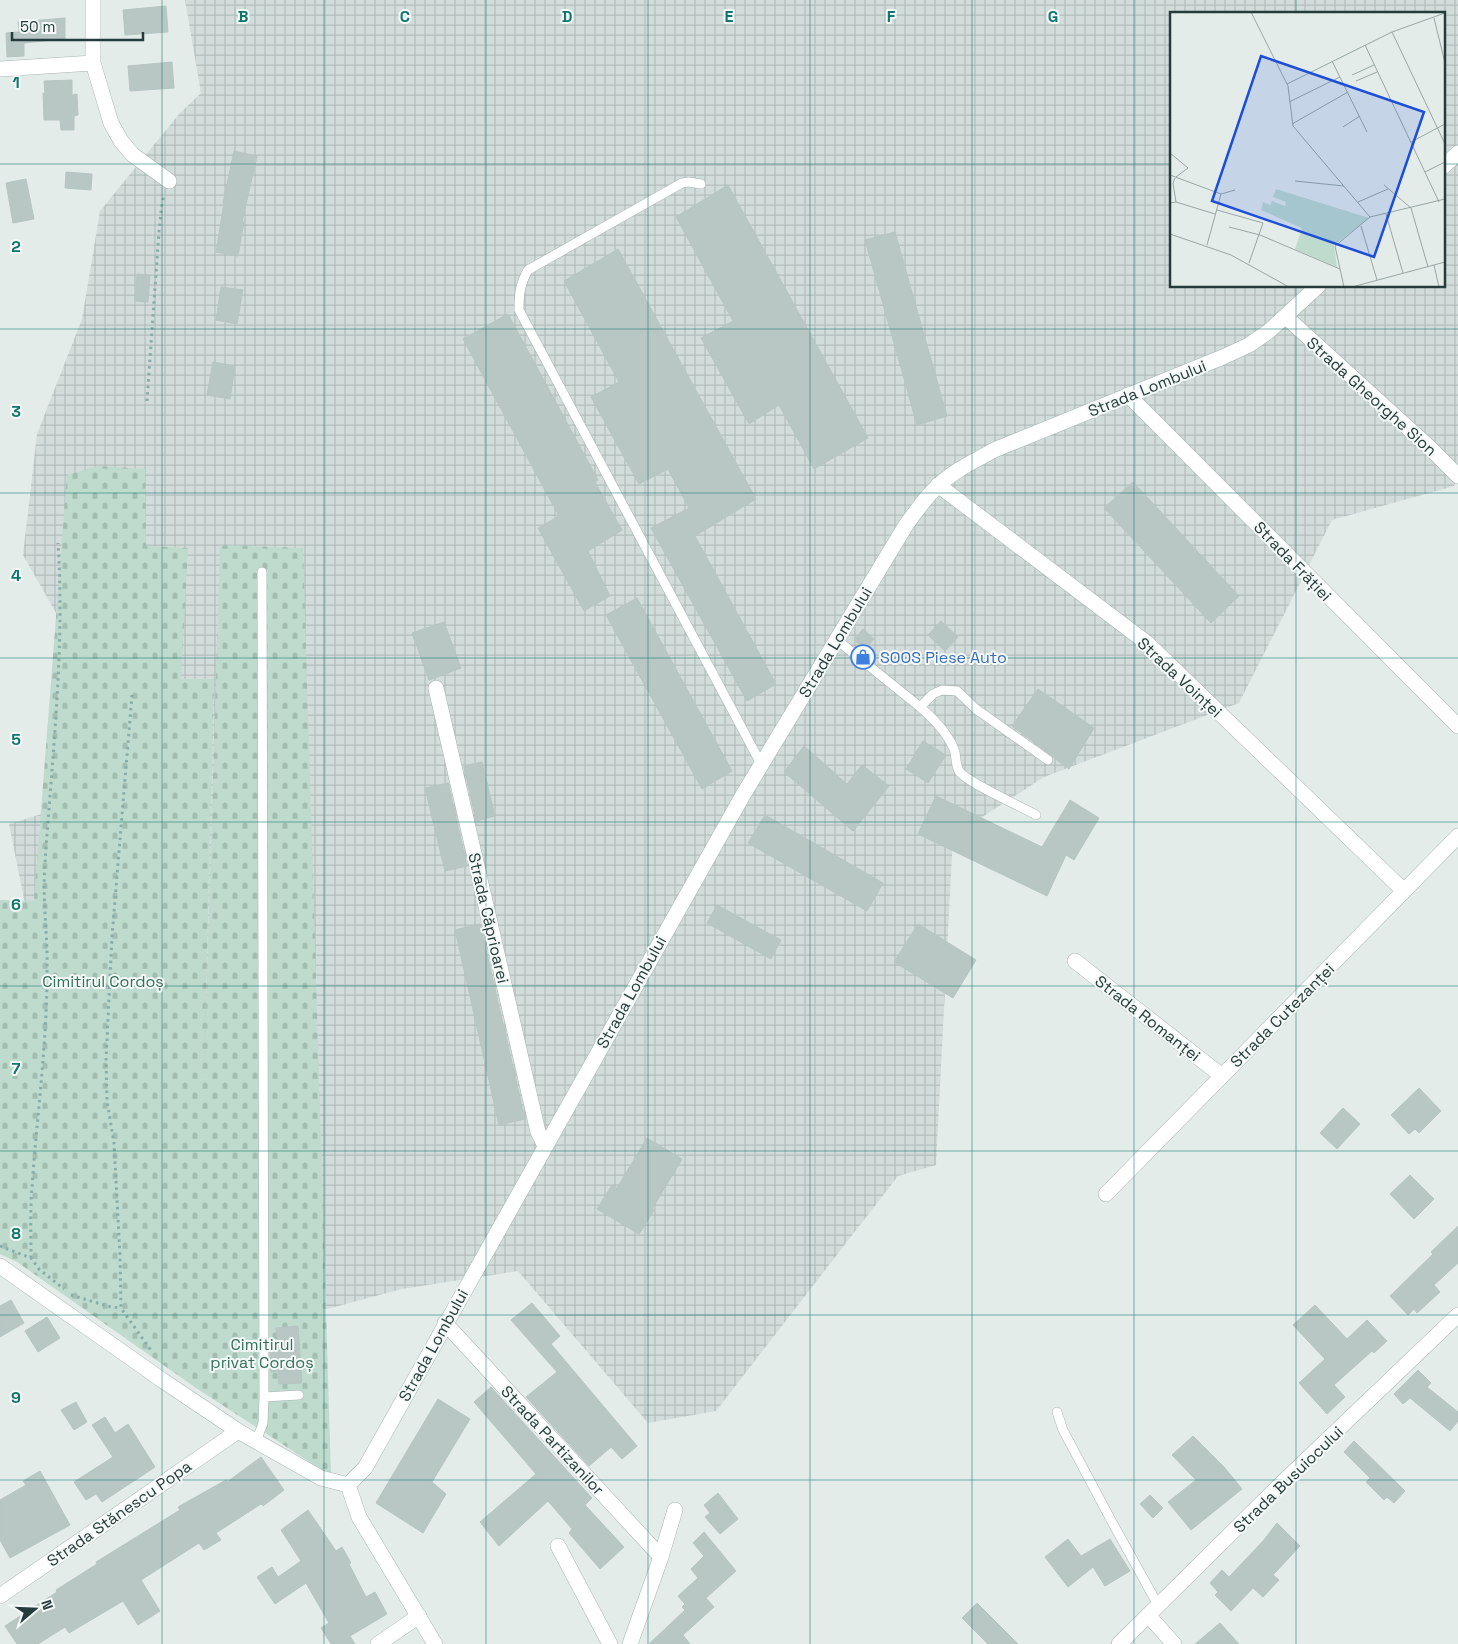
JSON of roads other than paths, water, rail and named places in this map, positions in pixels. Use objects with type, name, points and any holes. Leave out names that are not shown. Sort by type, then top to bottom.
[{"type":"street","points":[[93,0],[93,63],[111,123],[121,141],[133,155],[169,181]]},
{"type":"street","points":[[0,69],[93,63]]},
{"type":"street","points":[[1446,164],[1458,153]]},
{"type":"street","name":"Strada Lombului","points":[[348,1485],[365,1468],[761,764],[906,525],[923,501],[938,485],[958,470],[994,450],[1249,345],[1286,317],[1316,288]]},
{"type":"street","name":"Strada Gheorghe Sion","points":[[1286,317],[1429,447],[1458,476]]},
{"type":"street","name":"Strada Frăției","points":[[1128,395],[1458,726]]},
{"type":"street","name":"Strada Voinței","points":[[938,485],[1147,643],[1404,891]]},
{"type":"street","name":"Strada Căprioarei","points":[[436,688],[538,1132],[545,1146]]},
{"type":"street","name":"Strada Cutezanței","points":[[1106,1194],[1458,836]]},
{"type":"street","name":"Strada Romanței","points":[[1075,961],[1222,1076]]},
{"type":"street","points":[[0,1266],[238,1431],[321,1478],[348,1485],[359,1517],[435,1644]]},
{"type":"street","name":"Strada Busuiocului","points":[[1119,1644],[1458,1315]]},
{"type":"street","name":"Strada Partizanilor","points":[[445,1323],[661,1557]]},
{"type":"street","name":"Strada Stănescu Popa","points":[[0,1596],[238,1431]]},
{"type":"street","points":[[630,1644],[661,1557],[675,1510]]},
{"type":"street","points":[[558,1546],[610,1644]]},
{"type":"street","points":[[1153,1610],[1174,1644]]},
{"type":"street","points":[[378,1644],[419,1616]]},
{"type":"lane","points":[[701,184],[682,183],[528,270],[522,282],[519,295],[519,310],[761,764]]},
{"type":"lane","points":[[256,1442],[263,1424],[264,1397],[262,572]]},
{"type":"lane","points":[[837,640],[935,720],[947,736],[955,752],[958,771],[969,780],[1036,815]]},
{"type":"lane","points":[[920,707],[933,694],[942,690],[957,691],[976,709],[1048,760]]},
{"type":"lane","points":[[264,1397],[299,1395]]},
{"type":"lane","points":[[1057,1412],[1064,1430],[1112,1522],[1153,1610]]},
{"type":"place","name":"SOOS Piese Auto","points":[[863,657]]},
{"type":"park label","name":"Cimitirul Cordoș","points":[[103,981]]},
{"type":"park label","name":"Cimitirul privat Cordoș","points":[[262,1353]]}]
